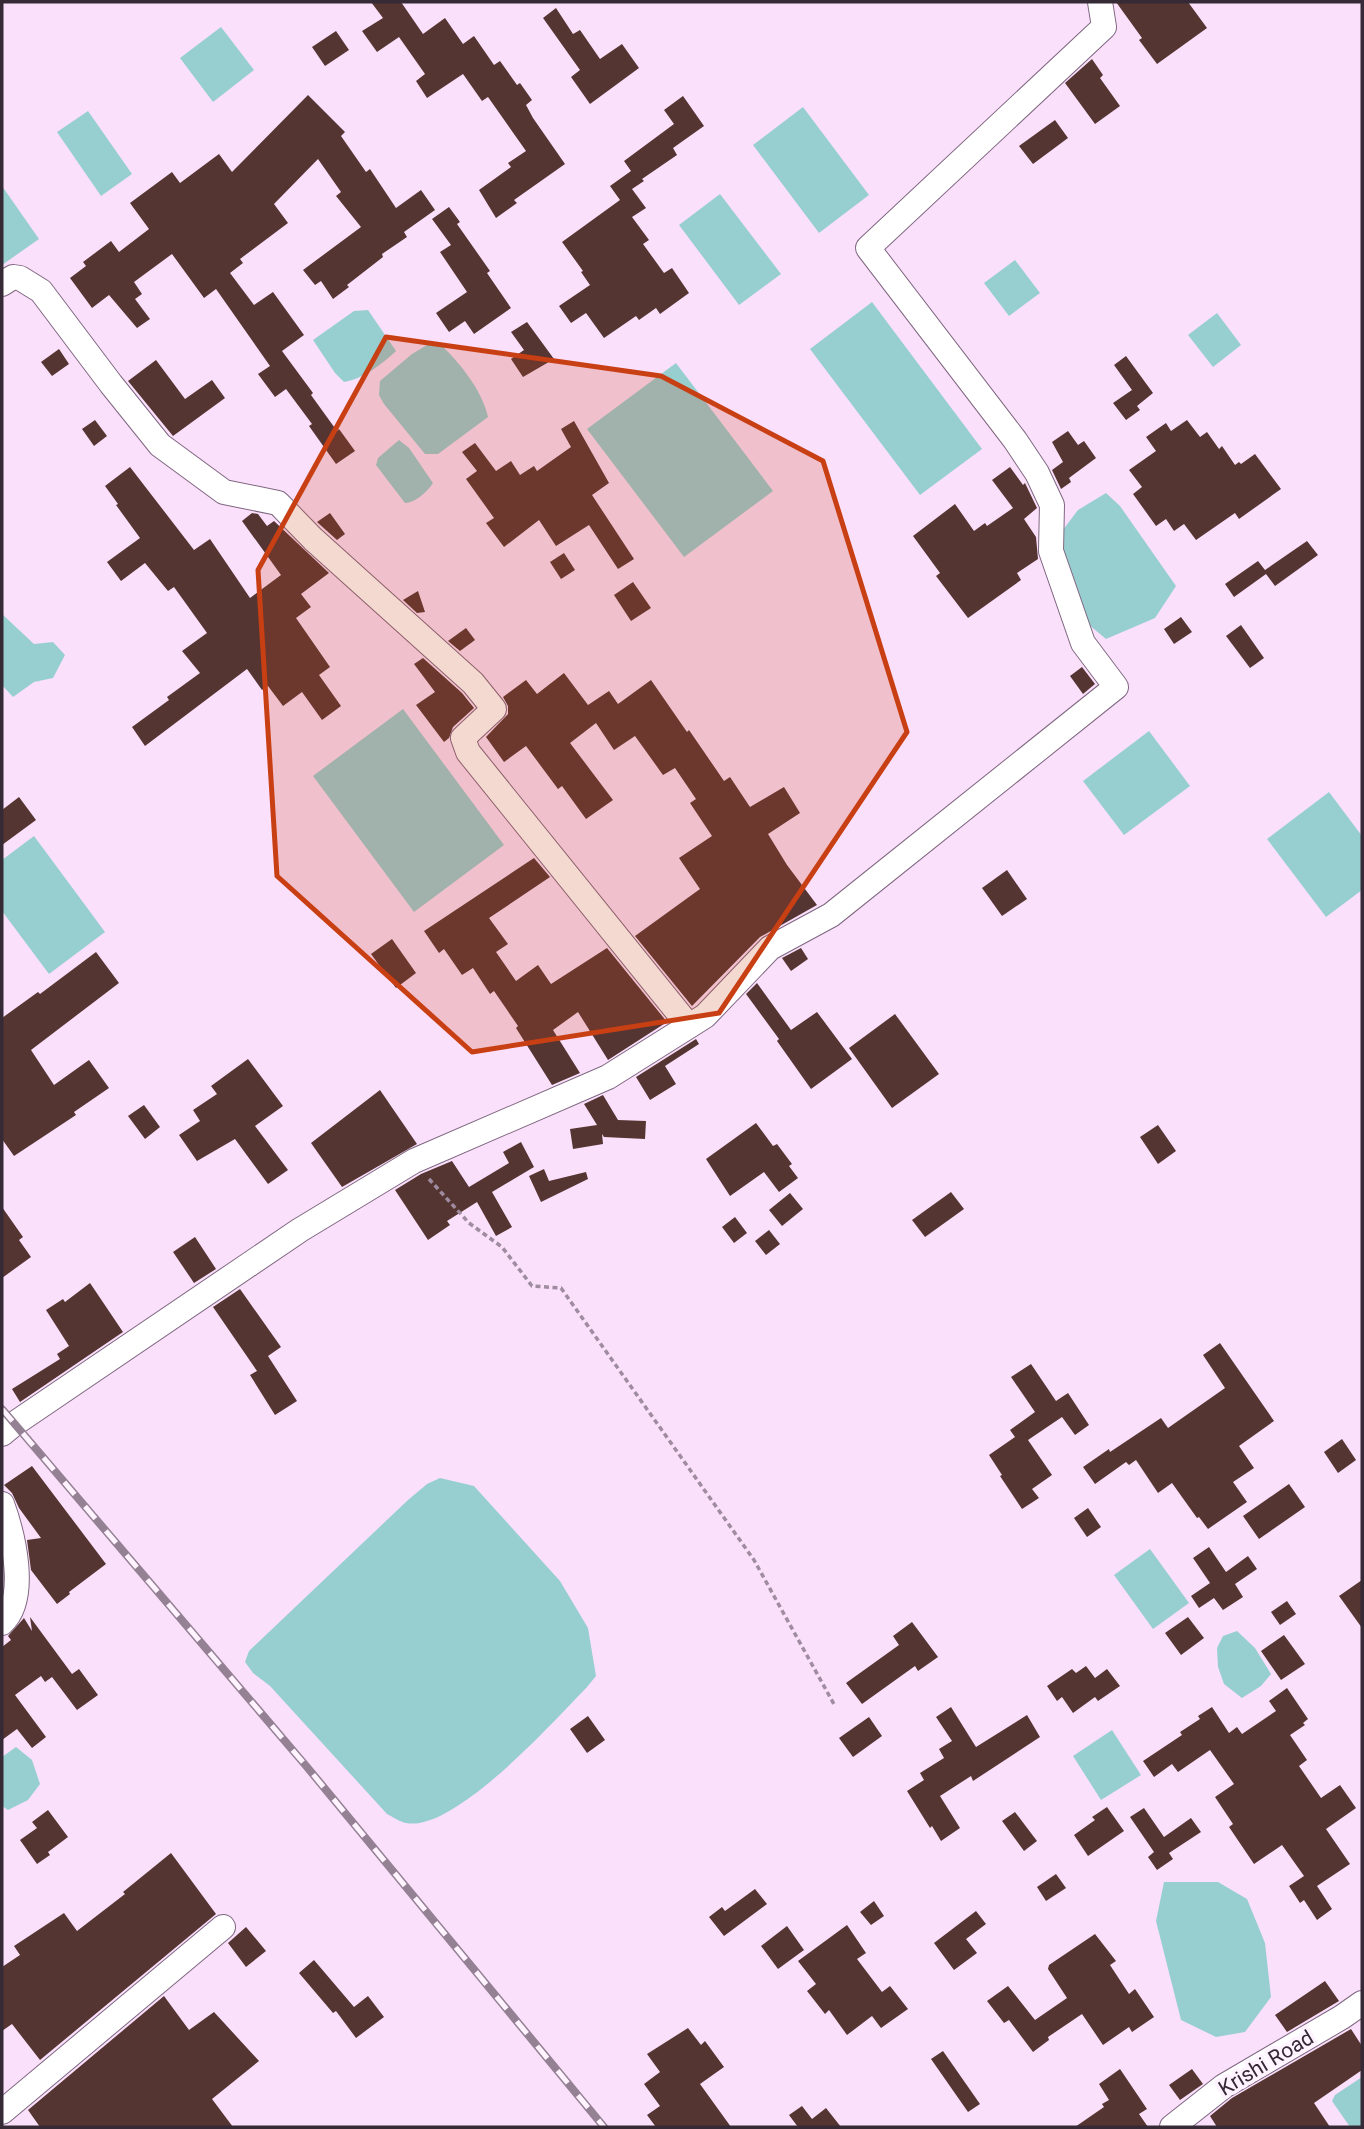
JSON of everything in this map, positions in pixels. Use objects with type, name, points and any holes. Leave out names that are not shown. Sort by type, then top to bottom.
[{"type":"street","points":[[2,1434],[300,1230],[414,1161],[608,1077],[705,1016],[770,948],[831,915],[1116,687],[1083,643],[1051,551],[1052,505],[1037,473],[1016,440],[868,248],[1104,27],[1100,2]]},
{"type":"street","points":[[2,285],[13,277],[20,278],[41,291],[160,445],[224,492],[278,503],[313,539],[472,683],[494,709],[463,738],[468,752],[690,1026]]},
{"type":"street","points":[[2,1504],[10,1527],[18,1590],[9,1616],[2,1623]]},
{"type":"street","points":[[2,2112],[223,1927]]},
{"type":"street","name":"Krishi Road","points":[[1172,2127],[1224,2085],[1362,2003]]},
{"type":"path","points":[[414,1161],[469,1223],[502,1247],[533,1286],[561,1288],[754,1560],[835,1706]]},
{"type":"highlighted area","points":[[386,337],[661,376],[823,461],[907,732],[719,1013],[472,1052],[277,876],[258,570]]},
{"type":"shaded area","points":[[221,27],[254,70],[213,102],[180,58]]},
{"type":"shaded area","points":[[803,107],[869,195],[819,233],[753,145]]},
{"type":"shaded area","points":[[88,111],[132,174],[101,196],[57,132]]},
{"type":"shaded area","points":[[2,186],[39,239],[2,265]]},
{"type":"shaded area","points":[[720,194],[781,274],[739,305],[679,225]]},
{"type":"shaded area","points":[[1015,260],[1040,293],[1009,316],[984,283]]},
{"type":"shaded area","points":[[872,302],[982,449],[920,495],[810,349]]},
{"type":"shaded area","points":[[368,310],[396,351],[365,374],[344,382],[313,340],[354,311]]},
{"type":"shaded area","points":[[1217,313],[1241,345],[1213,367],[1188,335]]},
{"type":"shaded area","points":[[432,342],[438,342],[468,376],[485,406],[488,417],[438,454],[425,454],[379,395],[380,381],[412,354]]},
{"type":"shaded area","points":[[676,363],[773,491],[684,557],[587,429]]},
{"type":"shaded area","points":[[399,440],[409,448],[433,483],[421,496],[405,503],[376,465],[378,458]]},
{"type":"shaded area","points":[[1106,493],[1120,506],[1176,586],[1155,618],[1106,639],[1088,624],[1056,539],[1078,510]]},
{"type":"shaded area","points":[[2,614],[34,644],[53,642],[65,655],[53,678],[34,682],[13,697],[2,685]]},
{"type":"shaded area","points":[[403,709],[504,845],[414,912],[313,776]]},
{"type":"shaded area","points":[[1149,731],[1190,786],[1124,835],[1083,781]]},
{"type":"shaded area","points":[[1329,792],[1362,836],[1362,890],[1326,917],[1267,839]]},
{"type":"shaded area","points":[[34,836],[105,932],[49,974],[2,911],[2,860]]},
{"type":"shaded area","points":[[440,1478],[474,1486],[560,1581],[588,1628],[596,1676],[528,1747],[476,1793],[450,1811],[426,1821],[406,1823],[387,1814],[245,1662],[249,1651],[408,1500],[427,1484]]},
{"type":"shaded area","points":[[1150,1549],[1189,1603],[1153,1629],[1114,1575]]},
{"type":"shaded area","points":[[1237,1631],[1255,1648],[1271,1674],[1261,1686],[1242,1698],[1224,1684],[1218,1667],[1217,1648],[1223,1636]]},
{"type":"shaded area","points":[[1112,1730],[1141,1775],[1101,1800],[1073,1756]]},
{"type":"shaded area","points":[[16,1747],[32,1760],[40,1784],[28,1800],[8,1810],[2,1806],[2,1757]]},
{"type":"shaded area","points":[[1164,1882],[1218,1882],[1247,1899],[1265,1943],[1271,1997],[1245,2032],[1216,2037],[1181,2020],[1156,1921]]},
{"type":"shaded area","points":[[1362,2077],[1362,2127],[1350,2127],[1332,2101],[1335,2095]]},
{"type":"building","points":[[371,2],[401,2],[423,34],[445,18],[463,44],[474,36],[494,65],[500,61],[517,85],[520,83],[532,100],[526,105],[533,118],[565,164],[514,200],[517,203],[496,218],[479,190],[511,167],[508,163],[526,151],[488,97],[482,101],[463,74],[427,98],[416,81],[425,74],[399,37],[377,52],[362,31],[383,18]]},
{"type":"building","points":[[1116,2],[1188,2],[1207,28],[1157,64]]},
{"type":"building","points":[[556,8],[573,34],[580,30],[600,59],[622,44],[639,68],[590,104],[571,77],[580,70],[543,18]]},
{"type":"building","points":[[336,31],[349,50],[325,66],[312,47]]},
{"type":"building","points":[[1092,59],[1103,75],[1100,78],[1120,106],[1095,124],[1065,83]]},
{"type":"building","points":[[308,95],[345,132],[341,136],[366,172],[370,169],[396,208],[421,190],[435,210],[404,232],[407,237],[382,254],[383,257],[333,299],[321,281],[315,285],[303,270],[361,227],[336,196],[341,192],[318,159],[274,204],[288,223],[240,259],[243,263],[230,273],[254,305],[273,292],[304,335],[282,351],[337,431],[339,429],[355,451],[336,464],[309,426],[312,424],[286,389],[275,397],[258,374],[270,366],[216,289],[204,298],[172,254],[134,282],[142,294],[135,299],[150,319],[137,328],[109,295],[92,308],[70,278],[86,266],[83,262],[111,241],[119,252],[149,229],[130,203],[172,172],[180,183],[219,154],[232,172]]},
{"type":"building","points":[[683,96],[704,126],[673,148],[677,155],[632,189],[646,208],[632,217],[649,240],[643,244],[664,273],[672,268],[689,293],[660,314],[656,308],[639,320],[636,316],[604,338],[586,313],[571,323],[559,306],[590,285],[562,242],[620,200],[610,186],[631,171],[624,161],[674,124],[664,110]]},
{"type":"building","points":[[1055,120],[1068,138],[1033,164],[1019,146]]},
{"type":"building","points":[[449,207],[460,222],[457,224],[490,271],[487,273],[511,308],[474,334],[465,321],[449,332],[436,313],[467,292],[440,252],[451,245],[432,219]]},
{"type":"building","points":[[527,322],[554,359],[523,377],[511,359],[524,350],[511,332]]},
{"type":"building","points":[[59,349],[69,364],[52,376],[41,362]]},
{"type":"building","points":[[1126,356],[1153,393],[1137,406],[1140,410],[1126,420],[1113,403],[1132,390],[1114,365]]},
{"type":"building","points":[[156,360],[185,399],[212,380],[225,398],[173,436],[128,381]]},
{"type":"building","points":[[95,420],[107,436],[94,446],[82,429]]},
{"type":"building","points":[[1187,420],[1200,437],[1207,432],[1219,449],[1222,446],[1235,465],[1255,454],[1281,489],[1239,519],[1235,513],[1196,540],[1184,524],[1174,531],[1166,519],[1156,526],[1133,494],[1142,487],[1129,470],[1156,451],[1146,437],[1166,423],[1171,431]]},
{"type":"building","points":[[574,421],[609,483],[592,495],[634,559],[618,569],[589,525],[556,546],[539,520],[504,547],[486,523],[494,518],[466,479],[477,471],[462,452],[475,443],[496,471],[511,461],[520,475],[534,466],[537,471],[571,447],[561,429]]},
{"type":"building","points":[[1068,431],[1078,445],[1084,441],[1096,458],[1069,478],[1071,482],[1061,489],[1052,470],[1063,462],[1052,442]]},
{"type":"building","points":[[130,467],[194,550],[210,539],[250,598],[281,575],[242,521],[252,513],[258,514],[267,526],[274,521],[329,573],[301,594],[311,607],[296,618],[330,667],[319,675],[341,706],[322,720],[302,692],[283,706],[268,686],[262,690],[247,669],[145,746],[132,727],[200,673],[182,651],[207,633],[174,587],[168,591],[145,563],[121,581],[107,562],[140,538],[105,486]]},
{"type":"building","points":[[1010,467],[1023,485],[1025,483],[1037,508],[1024,519],[1036,537],[1038,559],[1017,573],[1021,580],[968,618],[936,576],[940,573],[913,536],[955,504],[974,531],[985,523],[987,526],[1013,508],[992,480]]},
{"type":"building","points":[[330,513],[345,534],[337,540],[317,522]]},
{"type":"building","points":[[1307,541],[1318,555],[1275,586],[1266,574],[1234,597],[1225,584],[1258,561],[1265,570]]},
{"type":"building","points":[[564,553],[575,570],[561,579],[550,562]]},
{"type":"building","points":[[633,582],[651,608],[631,621],[614,595]]},
{"type":"building","points":[[418,591],[425,612],[417,613],[403,600]]},
{"type":"building","points":[[1181,617],[1192,632],[1174,644],[1164,629]]},
{"type":"building","points":[[1241,625],[1264,658],[1250,668],[1226,636]]},
{"type":"building","points":[[466,628],[475,640],[460,651],[448,641]]},
{"type":"building","points":[[423,658],[462,693],[474,708],[453,727],[449,738],[444,742],[416,705],[435,692],[414,664]]},
{"type":"building","points":[[1082,667],[1095,684],[1083,694],[1070,676]]},
{"type":"building","points":[[564,673],[588,705],[609,691],[618,704],[651,680],[724,781],[730,777],[750,807],[784,787],[800,813],[768,834],[817,905],[760,937],[692,1006],[635,936],[700,889],[679,858],[712,836],[690,803],[696,799],[675,768],[663,775],[635,736],[614,750],[596,723],[570,743],[613,800],[586,819],[562,786],[558,789],[526,746],[504,762],[486,737],[508,714],[508,706],[503,697],[526,680],[537,694]]},
{"type":"building","points":[[19,797],[36,820],[2,845],[2,810]]},
{"type":"building","points":[[534,858],[550,877],[489,918],[508,944],[496,952],[516,981],[538,965],[551,984],[607,948],[667,1022],[608,1060],[578,1012],[553,1030],[580,1073],[552,1085],[494,991],[490,994],[473,968],[462,975],[444,949],[439,953],[424,931]]},
{"type":"building","points":[[1007,870],[1027,899],[1002,916],[982,888]]},
{"type":"building","points":[[392,939],[416,973],[396,988],[371,954]]},
{"type":"building","points":[[801,948],[808,959],[791,971],[782,958]]},
{"type":"building","points":[[96,952],[119,983],[31,1050],[54,1085],[89,1060],[109,1088],[74,1112],[76,1115],[14,1156],[2,1139],[2,1018],[38,992],[40,994]]},
{"type":"building","points":[[757,983],[791,1030],[817,1012],[852,1059],[811,1089],[746,994]]},
{"type":"building","points":[[895,1014],[939,1074],[892,1108],[849,1048]]},
{"type":"building","points":[[696,1039],[699,1044],[665,1066],[676,1084],[650,1100],[636,1077]]},
{"type":"building","points":[[248,1059],[283,1106],[255,1126],[288,1170],[268,1184],[235,1139],[197,1161],[179,1135],[200,1121],[193,1110],[217,1094],[211,1086]]},
{"type":"building","points":[[380,1090],[417,1144],[342,1187],[311,1143]]},
{"type":"building","points":[[603,1095],[618,1120],[646,1121],[645,1139],[604,1137],[602,1134],[603,1144],[573,1149],[570,1129],[597,1125],[584,1104]]},
{"type":"building","points":[[144,1105],[160,1127],[145,1139],[128,1116]]},
{"type":"building","points":[[756,1123],[773,1146],[777,1144],[792,1164],[789,1166],[798,1178],[779,1192],[764,1172],[730,1196],[706,1159]]},
{"type":"building","points":[[1158,1125],[1176,1151],[1158,1164],[1140,1137]]},
{"type":"building","points":[[521,1142],[534,1167],[492,1192],[512,1227],[496,1236],[477,1202],[447,1221],[450,1225],[428,1240],[395,1190],[421,1174],[452,1161],[469,1187],[509,1163],[503,1152]]},
{"type":"building","points":[[544,1169],[549,1181],[586,1172],[588,1179],[541,1202],[529,1176]]},
{"type":"building","points":[[951,1192],[964,1209],[925,1237],[912,1220]]},
{"type":"building","points":[[790,1193],[803,1209],[782,1226],[769,1210]]},
{"type":"building","points":[[2,1207],[23,1237],[19,1240],[31,1257],[2,1278]]},
{"type":"building","points":[[735,1217],[747,1233],[734,1243],[722,1227]]},
{"type":"building","points":[[769,1230],[780,1244],[766,1255],[755,1241]]},
{"type":"building","points":[[195,1237],[216,1269],[194,1283],[173,1252]]},
{"type":"building","points":[[90,1283],[123,1332],[20,1402],[12,1389],[60,1359],[57,1354],[69,1346],[46,1310],[63,1299],[65,1302]]},
{"type":"building","points":[[240,1289],[281,1347],[268,1356],[297,1401],[275,1415],[250,1375],[257,1371],[213,1307]]},
{"type":"building","points":[[1220,1343],[1274,1421],[1239,1446],[1254,1468],[1233,1482],[1247,1502],[1208,1529],[1172,1483],[1158,1493],[1136,1460],[1129,1465],[1126,1462],[1095,1484],[1083,1467],[1161,1418],[1168,1428],[1225,1388],[1203,1355]]},
{"type":"building","points":[[1031,1364],[1056,1401],[1068,1393],[1089,1425],[1075,1435],[1062,1417],[1028,1440],[1052,1475],[1032,1489],[1039,1498],[1022,1509],[989,1455],[1015,1437],[1010,1430],[1035,1412],[1011,1377]]},
{"type":"building","points":[[1342,1439],[1356,1460],[1338,1473],[1324,1452]]},
{"type":"building","points":[[32,1466],[106,1564],[57,1604],[31,1570],[27,1540],[41,1538],[4,1485]]},
{"type":"building","points":[[1289,1484],[1305,1507],[1259,1539],[1243,1516]]},
{"type":"building","points":[[1088,1508],[1101,1527],[1087,1537],[1074,1518]]},
{"type":"building","points":[[1209,1547],[1226,1572],[1248,1556],[1257,1569],[1235,1584],[1243,1597],[1223,1610],[1214,1598],[1199,1608],[1191,1596],[1210,1583],[1193,1558]]},
{"type":"building","points":[[1362,1580],[1362,1628],[1339,1596]]},
{"type":"building","points":[[1287,1601],[1296,1614],[1280,1625],[1271,1612]]},
{"type":"building","points":[[30,1617],[72,1674],[79,1669],[98,1695],[77,1710],[52,1677],[45,1682],[41,1676],[15,1695],[46,1737],[32,1748],[17,1729],[2,1740],[2,1647],[11,1640],[8,1636],[24,1618],[32,1631]]},
{"type":"building","points":[[1188,1617],[1204,1638],[1181,1655],[1165,1633]]},
{"type":"building","points":[[912,1622],[938,1657],[918,1671],[915,1666],[862,1704],[846,1683],[899,1645],[893,1636]]},
{"type":"building","points":[[1284,1635],[1305,1664],[1281,1680],[1261,1651]]},
{"type":"building","points":[[1086,1666],[1095,1678],[1107,1669],[1120,1686],[1098,1701],[1095,1697],[1073,1713],[1062,1697],[1057,1701],[1047,1686],[1072,1669],[1076,1673]]},
{"type":"building","points":[[1287,1688],[1308,1719],[1303,1723],[1305,1725],[1290,1735],[1307,1760],[1299,1766],[1321,1798],[1340,1785],[1356,1808],[1326,1829],[1350,1864],[1317,1886],[1332,1909],[1317,1920],[1304,1900],[1300,1903],[1289,1886],[1304,1876],[1282,1845],[1254,1864],[1229,1827],[1233,1824],[1215,1797],[1234,1784],[1210,1750],[1178,1772],[1172,1764],[1154,1777],[1143,1761],[1182,1735],[1180,1732],[1212,1707],[1229,1733],[1237,1727],[1242,1734],[1276,1711],[1269,1701]]},
{"type":"building","points":[[951,1707],[976,1747],[1027,1715],[1040,1737],[973,1781],[971,1776],[940,1796],[960,1828],[941,1841],[907,1791],[924,1780],[920,1773],[944,1758],[939,1749],[952,1741],[936,1717]]},
{"type":"building","points":[[588,1716],[605,1740],[587,1753],[570,1729]]},
{"type":"building","points":[[869,1717],[882,1736],[853,1757],[839,1738]]},
{"type":"building","points":[[1107,1807],[1124,1831],[1088,1856],[1074,1835],[1095,1820],[1092,1817]]},
{"type":"building","points":[[1144,1808],[1164,1837],[1191,1818],[1201,1832],[1169,1853],[1173,1859],[1157,1870],[1148,1857],[1154,1852],[1130,1817]]},
{"type":"building","points":[[48,1810],[68,1837],[37,1864],[20,1840],[37,1828],[32,1822]]},
{"type":"building","points":[[1015,1812],[1037,1841],[1024,1851],[1002,1821]]},
{"type":"building","points":[[171,1853],[216,1914],[40,2060],[12,2024],[2,2031],[2,1967],[20,1955],[14,1946],[64,1913],[77,1931],[125,1894],[123,1892]]},
{"type":"building","points":[[1056,1874],[1066,1888],[1046,1901],[1037,1887]]},
{"type":"building","points":[[755,1889],[767,1904],[724,1936],[709,1917],[722,1907],[725,1911]]},
{"type":"building","points":[[874,1901],[884,1916],[871,1925],[860,1912]]},
{"type":"building","points":[[976,1911],[986,1924],[966,1939],[977,1953],[954,1970],[934,1943]]},
{"type":"building","points":[[847,1925],[866,1953],[857,1959],[882,1992],[890,1986],[908,2009],[881,2028],[872,2016],[847,2035],[829,2010],[825,2014],[807,1991],[816,1984],[798,1961]]},
{"type":"building","points":[[787,1926],[804,1950],[778,1969],[761,1946]]},
{"type":"building","points":[[246,1927],[266,1951],[246,1967],[228,1943]]},
{"type":"building","points":[[1095,1934],[1116,1961],[1110,1965],[1129,1994],[1135,1989],[1154,2017],[1132,2032],[1129,2027],[1103,2045],[1082,2014],[1048,2037],[1049,2040],[1033,2052],[1009,2020],[1004,2023],[987,2001],[1008,1986],[1035,2020],[1067,1998],[1048,1969],[1049,1965]]},
{"type":"building","points":[[314,1960],[354,2007],[368,1996],[384,2017],[356,2038],[336,2011],[333,2013],[299,1973]]},
{"type":"building","points":[[1325,1981],[1339,2001],[1287,2032],[1275,2015]]},
{"type":"building","points":[[164,1996],[189,2030],[214,2012],[259,2061],[212,2099],[233,2127],[40,2127],[28,2110]]},
{"type":"building","points":[[688,2028],[701,2045],[705,2041],[724,2067],[700,2084],[731,2127],[656,2127],[647,2115],[660,2106],[644,2084],[660,2072],[647,2054]]},
{"type":"building","points":[[1351,2029],[1362,2046],[1362,2070],[1314,2103],[1330,2127],[1217,2127],[1210,2116],[1232,2098]]},
{"type":"building","points":[[943,2051],[980,2104],[968,2112],[931,2059]]},
{"type":"building","points":[[1120,2069],[1147,2109],[1139,2114],[1148,2127],[1075,2127],[1104,2107],[1102,2104],[1109,2100],[1099,2084]]},
{"type":"building","points":[[1192,2069],[1203,2084],[1180,2100],[1169,2085]]},
{"type":"building","points":[[802,2106],[812,2119],[826,2108],[841,2127],[798,2127],[789,2115]]},
{"type":"railway","points":[[2,1409],[307,1767],[604,2127]]}]
